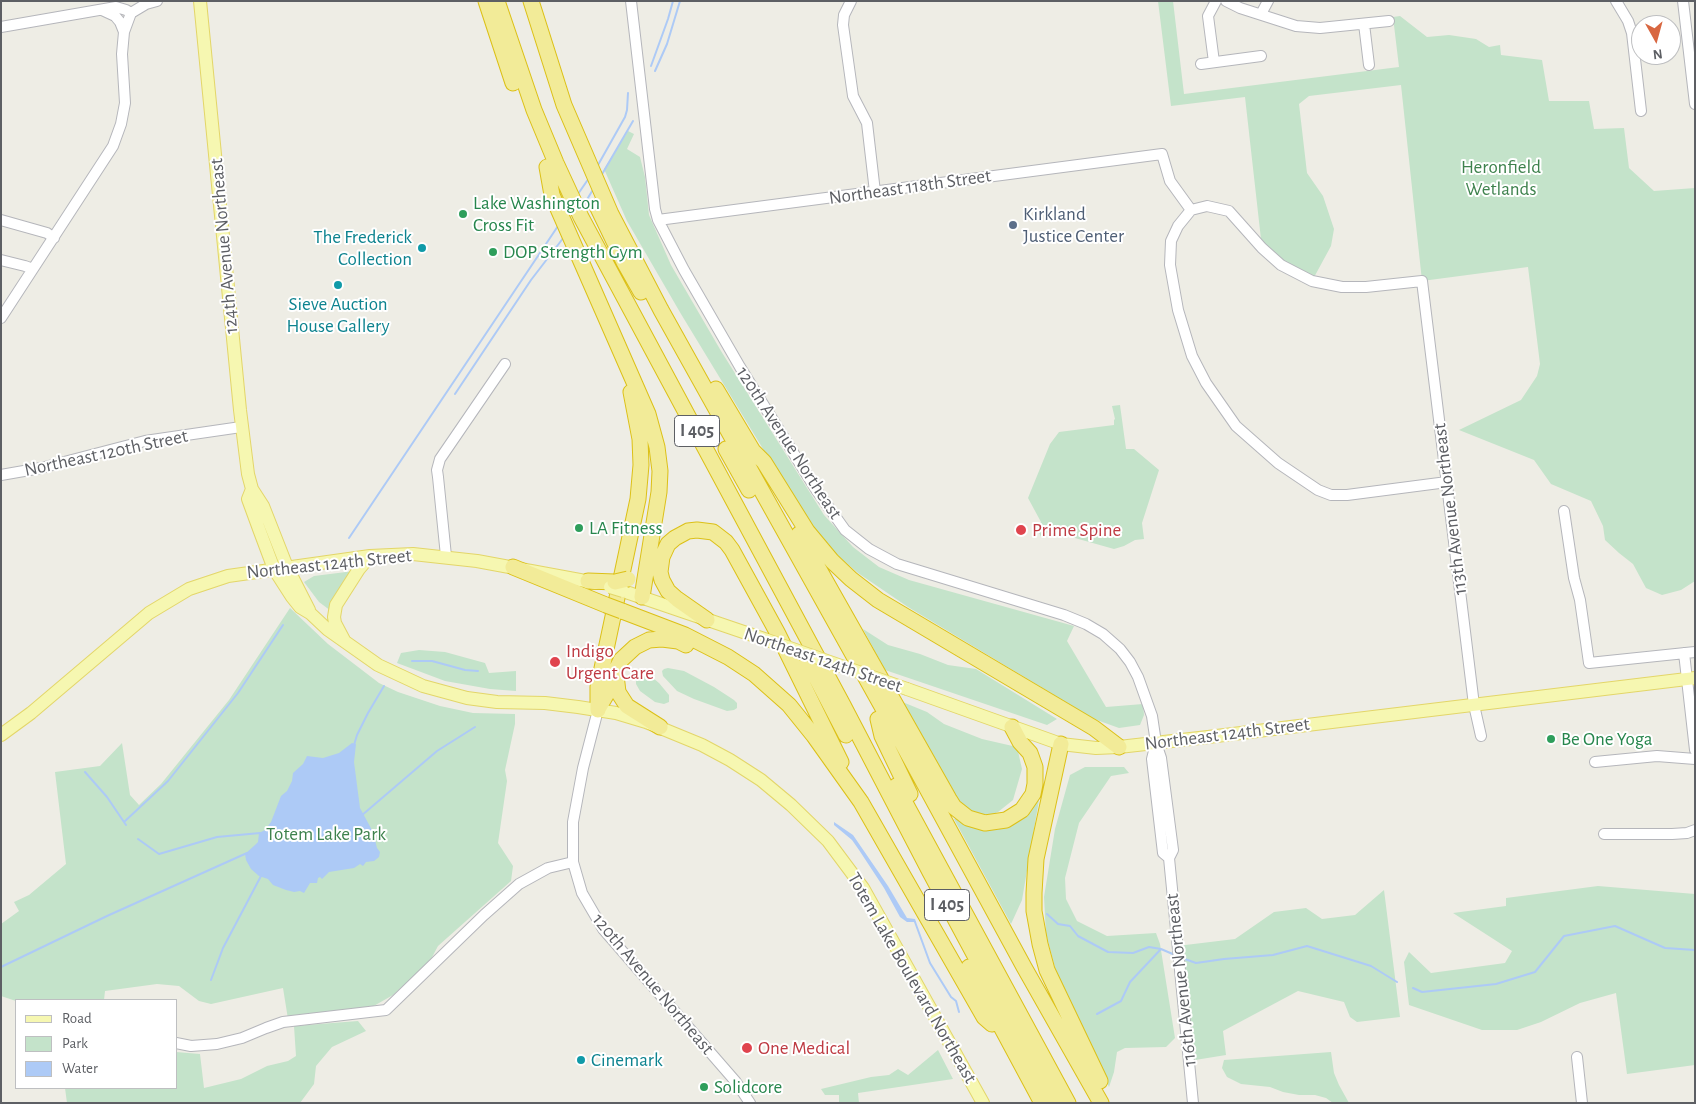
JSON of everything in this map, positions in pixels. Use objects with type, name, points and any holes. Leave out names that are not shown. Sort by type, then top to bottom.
[{"type":"highway","points":[[486,1],[522,106],[547,167],[585,245],[601,310],[648,414],[657,447],[660,471],[659,492],[642,597]]},
{"type":"highway","name":"I 405","points":[[497,1],[558,188],[585,245],[1042,1103]]},
{"type":"highway","name":"I 405","points":[[520,1],[557,115],[576,148],[608,220],[738,470],[878,719],[1089,1103]]},
{"type":"highway","name":"I 405","points":[[530,1],[576,148]]},
{"type":"highway","name":"I 405","points":[[608,220],[661,310],[1101,1103]]},
{"type":"highway","name":"I 405","points":[[585,245],[843,705],[1054,1103]]},
{"type":"highway","points":[[661,310],[706,371],[949,799],[954,807],[968,818],[985,823],[1006,820],[1022,810],[1033,794],[1036,784],[1035,767],[1030,753],[1020,742],[1012,727]]},
{"type":"highway","points":[[598,710],[598,687],[638,499],[641,465],[640,438],[625,360]]},
{"type":"highway","points":[[753,451],[764,462],[812,537],[832,561],[851,579],[878,600],[1094,728],[1119,747]]},
{"type":"highway","points":[[707,620],[676,599],[668,591],[660,572],[662,557],[668,544],[680,534],[688,531],[705,530],[712,532],[726,542],[732,550],[777,632],[861,802],[984,1017],[1005,1035]]},
{"type":"highway","points":[[588,581],[619,585],[639,571],[650,550]]},
{"type":"highway","points":[[513,566],[606,605],[685,635],[728,657],[747,670],[788,705],[814,736],[861,802]]},
{"type":"highway","points":[[598,710],[609,690],[616,668],[626,653],[642,643],[662,639],[678,641],[740,674],[766,693],[814,736]]},
{"type":"highway","points":[[616,668],[616,686],[624,702],[632,711],[660,727]]},
{"type":"highway","points":[[843,705],[860,725],[885,765],[1068,1103]]},
{"type":"highway","points":[[878,719],[882,736],[918,811],[1012,987],[1077,1103]]},
{"type":"highway","points":[[1061,744],[1036,859],[1034,893],[1036,925],[1043,957],[1054,985],[1110,1103]]},
{"type":"main road","name":"124th Avenue Northeast","points":[[200,1],[246,464],[252,489],[263,506],[288,567],[310,613]]},
{"type":"main road","name":"124th Avenue Northeast","points":[[252,489],[248,499],[274,569],[300,607],[310,613]]},
{"type":"main road","name":"Northeast 124th Street","points":[[1,735],[32,713],[149,613],[190,589],[231,575],[370,556],[412,554],[446,556],[513,566],[588,581]]},
{"type":"main road","points":[[347,644],[335,623],[334,611],[338,600],[370,556]]},
{"type":"main road","name":"Northeast 124th Street","points":[[619,585],[642,597],[907,688],[1061,744],[1096,748],[1156,743],[1690,678]]},
{"type":"main road","name":"Totem Lake Boulevard Northeast","points":[[310,613],[362,655],[395,674],[423,686],[452,695],[482,700],[556,704],[616,713],[660,727],[702,745],[761,780],[791,805],[828,841],[848,866],[872,903],[983,1103]]},
{"type":"street","points":[[1,318],[109,153],[118,136],[125,103],[122,54],[124,32],[131,14],[146,4],[156,1]]},
{"type":"street","name":"120th Avenue Northeast","points":[[631,1],[655,209],[658,220],[684,270],[740,367],[817,491],[845,530],[869,549],[897,564],[1064,615],[1086,624],[1103,634],[1120,649],[1130,662],[1142,684],[1152,716],[1156,743]]},
{"type":"street","points":[[851,1],[844,15],[843,25],[853,96],[867,123],[875,192]]},
{"type":"street","points":[[1214,62],[1208,16],[1216,1]]},
{"type":"street","points":[[1226,1],[1296,26],[1320,28],[1389,21]]},
{"type":"street","points":[[1261,14],[1268,1]]},
{"type":"street","points":[[1616,1],[1632,33],[1641,111]]},
{"type":"street","points":[[1683,1],[1693,67],[1695,104]]},
{"type":"street","points":[[1,27],[119,7],[131,14]]},
{"type":"street","points":[[102,9],[115,16],[124,32]]},
{"type":"street","points":[[1364,24],[1369,66]]},
{"type":"street","points":[[1201,64],[1261,56]]},
{"type":"street","name":"Northeast 118th Street","points":[[658,220],[1162,154],[1170,181],[1191,210]]},
{"type":"street","name":"113th Avenue Northeast","points":[[1191,210],[1207,206],[1229,211],[1262,248],[1281,265],[1312,281],[1342,287],[1366,287],[1422,281],[1474,705],[1481,736]]},
{"type":"street","points":[[1191,210],[1178,226],[1172,242],[1170,265],[1178,310],[1192,356],[1206,383],[1231,420],[1278,464],[1318,490],[1331,495],[1347,495],[1447,482]]},
{"type":"street","points":[[1,220],[47,233],[54,238]]},
{"type":"street","points":[[1,260],[33,269]]},
{"type":"street","points":[[446,556],[438,477],[440,459],[504,364]]},
{"type":"street","name":"Northeast 120th Street","points":[[1,476],[145,441],[242,427]]},
{"type":"street","points":[[1564,511],[1589,662],[1695,652]]},
{"type":"street","points":[[1684,653],[1690,678],[1695,750]]},
{"type":"street","name":"120th Avenue Northeast","points":[[598,710],[576,804],[572,837],[572,862],[582,893],[593,915],[603,929],[736,1082],[750,1103]]},
{"type":"street","name":"116th Avenue Northeast","points":[[1156,743],[1152,759],[1163,853],[1169,858],[1193,1103]]},
{"type":"street","points":[[1595,762],[1657,756],[1695,759]]},
{"type":"street","points":[[1604,834],[1672,834],[1695,830]]},
{"type":"street","points":[[178,1043],[190,1046],[217,1044],[242,1038],[283,1022],[386,1010],[478,921],[520,884],[548,868],[572,862]]},
{"type":"street","points":[[1577,1057],[1582,1103]]},
{"type":"green space","name":"Heronfield Wetlands","points":[[1158,1],[1173,1],[1184,94],[1399,67],[1393,17],[1400,16],[1427,37],[1449,35],[1476,39],[1489,47],[1500,45],[1501,55],[1542,60],[1549,101],[1589,101],[1594,129],[1624,128],[1629,168],[1654,191],[1695,188],[1695,581],[1681,590],[1662,595],[1646,588],[1633,564],[1605,540],[1603,526],[1591,501],[1551,484],[1534,460],[1459,430],[1521,400],[1537,376],[1540,364],[1528,267],[1422,281],[1401,85],[1309,96],[1299,104],[1307,173],[1323,196],[1334,229],[1331,246],[1312,281],[1262,248],[1245,97],[1171,106]]},
{"type":"green space","points":[[628,131],[634,134],[627,149],[640,157],[645,177],[649,215],[671,265],[721,351],[824,515],[853,547],[879,567],[909,580],[1074,626],[1067,641],[1106,707],[1143,704],[1144,715],[1140,725],[1119,728],[1094,719],[908,607],[858,573],[827,546],[810,525],[774,467],[627,221],[604,169]]},
{"type":"green space","points":[[1120,405],[1126,449],[1134,449],[1159,470],[1142,523],[1144,539],[1135,540],[1114,549],[1050,531],[1041,537],[1036,526],[1041,522],[1028,498],[1050,444],[1059,432],[1114,425],[1115,419],[1112,406]]},
{"type":"green space","points":[[354,571],[331,611],[319,602],[304,582],[314,576]]},
{"type":"green space","name":"Totem Lake Park","points":[[290,608],[328,644],[379,683],[398,692],[440,706],[473,713],[515,714],[515,724],[505,770],[507,781],[498,843],[513,866],[511,881],[438,946],[430,961],[393,995],[365,1011],[288,1019],[283,988],[211,1004],[199,1001],[179,986],[157,984],[105,991],[104,999],[15,999],[15,1001],[1,996],[1,924],[19,911],[14,902],[29,895],[66,864],[55,772],[100,766],[122,743],[130,795],[139,805],[161,784],[229,700]]},
{"type":"green space","points":[[863,629],[888,645],[920,654],[948,665],[976,669],[1057,719],[1047,725],[885,670]]},
{"type":"green space","points":[[419,650],[445,652],[485,663],[489,673],[516,671],[516,691],[490,689],[445,681],[397,663],[401,653]]},
{"type":"green space","points":[[668,668],[684,671],[714,687],[734,700],[737,703],[737,708],[727,711],[677,691],[663,676],[662,671]]},
{"type":"green space","points":[[644,675],[653,678],[659,683],[669,695],[669,702],[664,704],[655,702],[640,691],[636,684],[636,679]]},
{"type":"green space","points":[[900,701],[927,712],[944,724],[982,739],[1017,747],[1022,769],[1013,800],[998,812],[985,817],[963,806],[952,794]]},
{"type":"green space","points":[[1085,767],[1124,767],[1129,773],[1111,776],[1079,823],[1065,878],[1066,899],[1077,921],[1107,936],[1156,933],[1160,944],[1175,1038],[1166,1047],[1125,1048],[1117,1052],[1114,1072],[1109,1087],[1060,986],[1046,934],[1044,897],[1055,829],[1070,775]]},
{"type":"green space","points":[[1039,800],[1022,900],[1011,924],[954,819],[957,818],[982,830],[996,830],[1013,825],[1025,816]]},
{"type":"green space","points":[[1598,886],[1695,894],[1695,1065],[1627,1074],[1616,993],[1580,1003],[1541,1022],[1517,1030],[1482,1030],[1409,1005],[1404,962],[1409,952],[1431,973],[1505,963],[1512,951],[1453,913],[1506,906],[1506,898]]},
{"type":"green space","points":[[1384,890],[1400,1017],[1357,1022],[1350,1017],[1344,1002],[1298,991],[1223,1031],[1226,1055],[1189,1061],[1177,946],[1235,939],[1274,912],[1306,908],[1322,919],[1355,915]]},
{"type":"green space","points":[[358,1021],[366,1031],[332,1047],[316,1066],[314,1084],[300,1103],[67,1103],[65,1089],[178,1089],[178,1052],[200,1054],[204,1088],[241,1079],[267,1066],[288,1061],[296,1056],[294,1026]]},
{"type":"green space","points":[[938,1050],[953,1079],[858,1093],[859,1103],[839,1103],[839,1095],[825,1095],[821,1089],[871,1077],[889,1075],[898,1069],[908,1075]]},
{"type":"green space","points":[[1331,1052],[1334,1073],[1349,1103],[1333,1103],[1326,1098],[1315,1095],[1299,1095],[1270,1087],[1241,1084],[1227,1077],[1222,1068],[1224,1060]]},
{"type":"water","points":[[352,743],[356,744],[354,762],[360,808],[373,832],[377,848],[380,852],[379,857],[374,861],[366,862],[363,866],[360,864],[354,868],[329,872],[322,879],[318,878],[317,883],[310,883],[304,893],[286,890],[273,885],[268,879],[259,876],[251,869],[245,854],[258,842],[259,833],[265,830],[271,822],[281,796],[287,791],[292,781],[293,773],[303,764],[307,756],[323,758],[339,753]]},
{"type":"water","points":[[834,822],[853,835],[888,886],[907,918],[915,919],[916,922],[907,922],[900,917],[859,850],[852,840],[834,825]]},
{"type":"waterway","points":[[651,66],[673,1]]},
{"type":"waterway","points":[[655,71],[667,44],[680,1]]},
{"type":"waterway","points":[[598,165],[625,117],[628,93]]},
{"type":"waterway","points":[[601,176],[633,121]]},
{"type":"waterway","points":[[578,194],[589,178]]},
{"type":"waterway","points":[[583,206],[594,188]]},
{"type":"waterway","points":[[349,538],[558,226]]},
{"type":"waterway","points":[[455,394],[531,280],[564,237]]},
{"type":"waterway","points":[[124,822],[168,781],[238,693],[283,625]]},
{"type":"waterway","points":[[412,661],[432,661],[465,670],[478,671]]},
{"type":"waterway","points":[[354,745],[368,713],[384,686]]},
{"type":"waterway","points":[[361,816],[437,751],[475,727]]},
{"type":"waterway","points":[[85,772],[107,797],[126,825]]},
{"type":"waterway","points":[[138,839],[159,854],[217,837],[260,833]]},
{"type":"waterway","points":[[1,967],[107,916],[247,853]]},
{"type":"waterway","points":[[211,980],[223,948],[261,876]]},
{"type":"waterway","points":[[1047,914],[1058,924],[1070,926],[1078,936],[1108,952],[1133,953],[1149,947],[1161,949],[1175,955]]},
{"type":"waterway","points":[[915,922],[930,963],[951,997],[956,1001],[959,1012]]},
{"type":"waterway","points":[[1413,988],[1422,992],[1496,984],[1535,972],[1564,936],[1615,926],[1665,948],[1695,950]]},
{"type":"waterway","points":[[1182,958],[1196,963],[1273,955],[1307,946],[1371,966],[1397,982]]},
{"type":"waterway","points":[[1097,1014],[1121,1001],[1130,982],[1161,949]]},
{"type":"place","name":"Lake Washington Cross Fit","points":[[463,214]]},
{"type":"place","name":"Kirkland Justice Center","points":[[1013,225]]},
{"type":"place","name":"The Frederick Collection","points":[[422,248]]},
{"type":"place","name":"DOP Strength Gym","points":[[493,252]]},
{"type":"place","name":"Sieve Auction House Gallery","points":[[338,285]]},
{"type":"place","name":"LA Fitness","points":[[579,528]]},
{"type":"place","name":"Prime Spine","points":[[1021,530]]},
{"type":"place","name":"Indigo Urgent Care","points":[[555,662]]},
{"type":"place","name":"Be One Yoga","points":[[1551,739]]},
{"type":"place","name":"One Medical","points":[[747,1048]]},
{"type":"place","name":"Cinemark","points":[[581,1060]]},
{"type":"place","name":"Solidcore","points":[[704,1087]]}]
